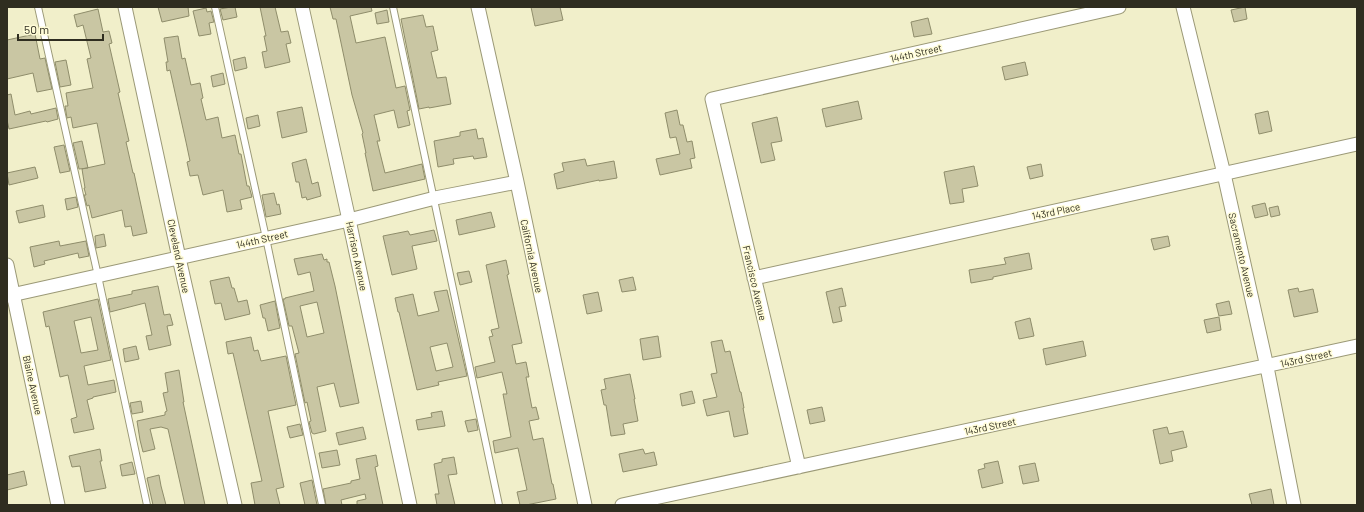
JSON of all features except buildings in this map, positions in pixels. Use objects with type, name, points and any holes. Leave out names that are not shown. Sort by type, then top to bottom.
[{"type":"street","name":"Cleveland Avenue","points":[[124,7],[235,505]]},
{"type":"street","name":"Harrison Avenue","points":[[302,7],[410,505]]},
{"type":"street","name":"California Avenue","points":[[478,7],[517,182],[585,505]]},
{"type":"street","name":"144th Street","points":[[712,99],[1119,7]]},
{"type":"street","name":"Sacramento Avenue","points":[[1183,7],[1224,174],[1267,367],[1294,505]]},
{"type":"street","name":"Francisco Avenue","points":[[712,99],[799,467]]},
{"type":"street","name":"143rd Place","points":[[754,278],[1357,144]]},
{"type":"street","name":"144th Street","points":[[10,295],[349,220],[435,198],[517,182]]},
{"type":"street","name":"Blaine Avenue","points":[[7,265],[10,295],[58,505]]},
{"type":"street","name":"143rd Street","points":[[622,505],[1267,367],[1357,346]]},
{"type":"lane","points":[[38,7],[147,505]]},
{"type":"lane","points":[[215,7],[266,238],[322,505]]},
{"type":"lane","points":[[393,7],[500,505]]}]
